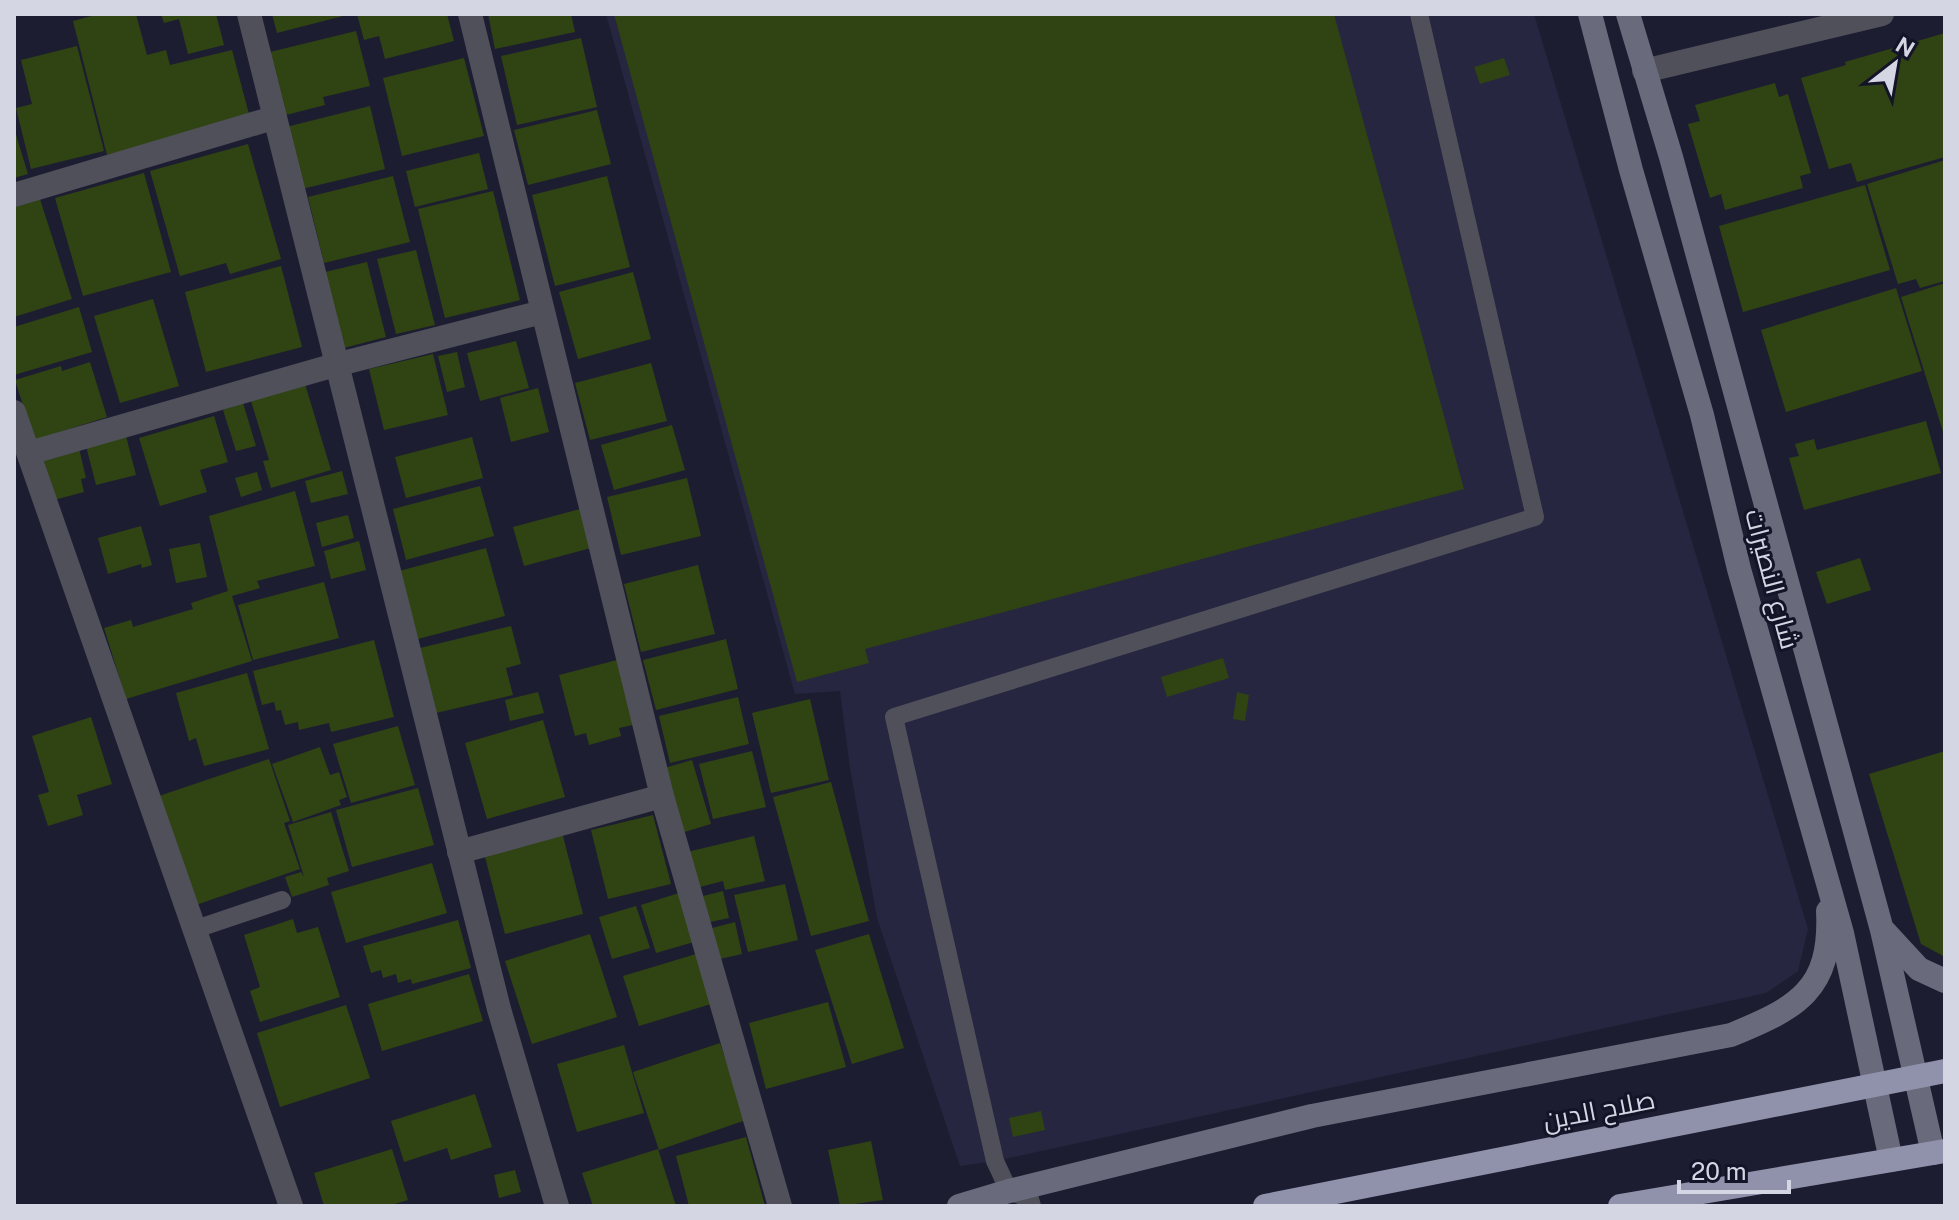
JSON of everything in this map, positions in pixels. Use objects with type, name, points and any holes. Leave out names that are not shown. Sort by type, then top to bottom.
[{"type":"highway","name":"صلاح الدين","points":[[1265,1206],[1945,1071]]},
{"type":"highway","points":[[1620,1206],[1939,1152]]},
{"type":"main road","name":"شارع النصيرات","points":[[1590,14],[1631,170],[1702,415],[1739,569],[1842,933],[1891,1160]]},
{"type":"main road","name":"شارع النصيرات","points":[[1628,14],[1671,157],[1882,930],[1917,1076],[1939,1152]]},
{"type":"main road","points":[[959,1206],[1312,1116],[1731,1035],[1792,1006],[1809,990],[1823,960],[1827,942],[1826,880]]},
{"type":"main road","points":[[1882,930],[1919,969],[1945,981]]},
{"type":"street","points":[[249,14],[499,1009],[557,1206]]},
{"type":"street","points":[[470,14],[662,796],[780,1206]]},
{"type":"street","points":[[1644,71],[1882,14]]},
{"type":"street","points":[[14,195],[273,118]]},
{"type":"street","points":[[29,453],[335,365],[542,312]]},
{"type":"street","points":[[14,412],[291,1206]]},
{"type":"street","points":[[459,852],[662,796]]},
{"type":"lane","points":[[1032,1206],[1030,1199],[1009,1191],[995,1161],[894,717],[1535,517],[1419,14]]},
{"type":"lane","points":[[193,930],[282,900]]},
{"type":"shaded area","points":[[606,14],[1534,14],[1808,929],[1798,971],[1766,993],[995,1161],[960,1166],[877,918],[850,768],[840,691],[795,694]]},
{"type":"building","points":[[99,14],[136,14],[147,55],[166,50],[170,65],[232,50],[250,118],[107,155],[73,21]]},
{"type":"building","points":[[161,14],[216,14],[224,45],[188,54],[179,19],[164,23]]},
{"type":"building","points":[[272,14],[347,14],[347,15],[277,33]]},
{"type":"building","points":[[357,14],[447,14],[454,41],[385,59],[379,36],[364,40]]},
{"type":"building","points":[[488,14],[571,14],[575,32],[495,49]]},
{"type":"building","points":[[614,14],[1334,14],[1464,489],[865,649],[869,663],[797,682]]},
{"type":"building","points":[[356,31],[370,86],[323,97],[325,105],[286,115],[270,52]]},
{"type":"building","points":[[1945,33],[1945,157],[1857,182],[1851,163],[1829,169],[1801,78]]},
{"type":"building","points":[[581,38],[597,107],[517,125],[501,56]]},
{"type":"building","points":[[77,46],[104,151],[31,169],[16,108],[32,104],[21,60]]},
{"type":"building","points":[[464,58],[484,136],[402,156],[383,78]]},
{"type":"building","points":[[1504,58],[1510,75],[1480,84],[1474,67]]},
{"type":"building","points":[[1775,83],[1779,97],[1788,94],[1811,173],[1800,176],[1803,188],[1725,210],[1721,194],[1710,198],[1688,124],[1700,121],[1695,105]]},
{"type":"building","points":[[370,106],[385,169],[302,189],[286,127]]},
{"type":"building","points":[[597,110],[611,164],[528,185],[514,130]]},
{"type":"building","points":[[14,128],[28,174],[14,178]]},
{"type":"building","points":[[248,144],[281,259],[230,274],[226,263],[180,276],[150,171]]},
{"type":"building","points":[[479,153],[488,189],[415,207],[406,171]]},
{"type":"building","points":[[1945,160],[1945,281],[1920,288],[1916,279],[1898,284],[1867,184]]},
{"type":"building","points":[[144,173],[171,272],[83,296],[55,198]]},
{"type":"building","points":[[393,176],[410,242],[324,263],[308,197]]},
{"type":"building","points":[[607,176],[630,267],[555,286],[532,195]]},
{"type":"building","points":[[1865,185],[1890,270],[1743,312],[1719,226]]},
{"type":"building","points":[[493,191],[520,300],[445,318],[418,209]]},
{"type":"building","points":[[40,199],[72,299],[14,317],[14,207]]},
{"type":"building","points":[[416,250],[435,325],[396,334],[377,259]]},
{"type":"building","points":[[367,262],[386,337],[340,349],[321,273]]},
{"type":"building","points":[[281,266],[302,347],[206,372],[185,292]]},
{"type":"building","points":[[633,272],[651,339],[578,359],[559,292]]},
{"type":"building","points":[[1945,283],[1945,435],[1944,435],[1901,297]]},
{"type":"building","points":[[1896,288],[1922,371],[1786,412],[1761,330]]},
{"type":"building","points":[[153,299],[179,386],[120,403],[94,316]]},
{"type":"building","points":[[79,307],[92,352],[14,375],[14,327]]},
{"type":"building","points":[[516,341],[529,388],[480,401],[467,353]]},
{"type":"building","points":[[457,352],[465,387],[447,392],[438,356]]},
{"type":"building","points":[[433,354],[448,415],[384,430],[369,369]]},
{"type":"building","points":[[90,362],[107,417],[34,440],[15,380],[61,366],[62,371]]},
{"type":"building","points":[[651,363],[667,421],[590,440],[575,383]]},
{"type":"building","points":[[305,384],[331,470],[271,488],[263,461],[269,460],[251,401]]},
{"type":"building","points":[[538,388],[549,432],[511,442],[500,398]]},
{"type":"building","points":[[243,403],[256,446],[236,451],[223,410]]},
{"type":"building","points":[[214,416],[228,462],[200,470],[207,492],[160,506],[139,438]]},
{"type":"building","points":[[1926,421],[1941,473],[1804,510],[1789,458],[1799,456],[1795,444],[1814,439],[1817,450]]},
{"type":"building","points":[[672,425],[685,470],[614,490],[601,445]]},
{"type":"building","points":[[126,436],[136,475],[96,485],[86,446]]},
{"type":"building","points":[[472,437],[483,478],[406,498],[395,457]]},
{"type":"building","points":[[79,448],[86,478],[81,479],[84,492],[54,500],[43,458]]},
{"type":"building","points":[[342,471],[348,494],[311,503],[305,481]]},
{"type":"building","points":[[257,472],[262,490],[241,497],[235,478]]},
{"type":"building","points":[[687,478],[701,536],[621,555],[607,497]]},
{"type":"building","points":[[480,486],[494,536],[406,560],[393,509]]},
{"type":"building","points":[[295,491],[315,566],[257,581],[260,588],[232,596],[252,661],[126,699],[104,628],[131,620],[133,627],[193,609],[191,603],[228,591],[209,516]]},
{"type":"building","points":[[580,509],[591,548],[524,566],[513,527]]},
{"type":"building","points":[[348,515],[354,538],[322,547],[316,523]]},
{"type":"building","points":[[141,526],[152,565],[142,568],[141,564],[108,574],[98,538]]},
{"type":"building","points":[[359,541],[366,570],[331,579],[324,551]]},
{"type":"building","points":[[200,543],[207,577],[176,583],[169,549]]},
{"type":"building","points":[[486,548],[505,616],[418,639],[399,571]]},
{"type":"building","points":[[1860,558],[1871,590],[1827,604],[1816,572]]},
{"type":"building","points":[[698,565],[715,634],[641,652],[624,584]]},
{"type":"building","points":[[324,582],[339,638],[253,660],[238,605]]},
{"type":"building","points":[[511,626],[521,664],[506,668],[513,695],[436,713],[420,648]]},
{"type":"building","points":[[726,639],[738,689],[656,710],[643,660]]},
{"type":"building","points":[[374,640],[394,717],[331,732],[329,723],[299,730],[298,722],[285,725],[281,710],[276,711],[274,702],[262,705],[253,671]]},
{"type":"building","points":[[1223,658],[1229,678],[1167,697],[1161,677]]},
{"type":"building","points":[[617,660],[633,725],[619,728],[621,736],[589,745],[586,733],[575,736],[559,675]]},
{"type":"building","points":[[247,673],[269,749],[204,766],[196,738],[189,741],[176,693]]},
{"type":"building","points":[[538,692],[544,713],[510,721],[505,700]]},
{"type":"building","points":[[1237,692],[1249,695],[1245,721],[1233,719]]},
{"type":"building","points":[[738,697],[749,744],[670,763],[659,716]]},
{"type":"building","points":[[810,699],[829,780],[771,793],[752,713]]},
{"type":"building","points":[[91,717],[112,784],[77,795],[83,815],[48,826],[38,795],[49,792],[32,736]]},
{"type":"building","points":[[543,720],[565,797],[487,819],[465,743]]},
{"type":"building","points":[[398,726],[415,785],[351,803],[333,744]]},
{"type":"building","points":[[320,747],[330,775],[339,772],[347,797],[339,800],[341,805],[293,822],[272,764]]},
{"type":"building","points":[[752,751],[766,807],[713,819],[699,764]]},
{"type":"building","points":[[1945,751],[1945,957],[1921,944],[1869,774]]},
{"type":"building","points":[[269,759],[290,821],[284,823],[300,869],[193,906],[153,798]]},
{"type":"building","points":[[692,760],[711,824],[681,833],[661,769]]},
{"type":"building","points":[[831,782],[869,921],[811,936],[773,797]]},
{"type":"building","points":[[418,788],[434,845],[352,867],[336,810]]},
{"type":"building","points":[[331,812],[349,871],[327,878],[329,885],[292,897],[285,877],[301,872],[304,877],[288,825]]},
{"type":"building","points":[[653,815],[671,884],[608,899],[591,830]]},
{"type":"building","points":[[562,832],[583,914],[505,934],[484,853]]},
{"type":"building","points":[[754,836],[765,881],[725,890],[723,881],[696,888],[687,852]]},
{"type":"building","points":[[432,863],[447,913],[346,943],[331,892]]},
{"type":"building","points":[[785,884],[798,940],[748,952],[734,895]]},
{"type":"building","points":[[723,891],[729,918],[710,922],[703,896]]},
{"type":"building","points":[[679,893],[694,942],[656,953],[641,905]]},
{"type":"building","points":[[636,906],[650,948],[612,959],[599,917]]},
{"type":"building","points":[[293,919],[297,933],[318,927],[340,997],[260,1022],[250,991],[260,987],[244,935]]},
{"type":"building","points":[[458,920],[471,968],[412,984],[411,979],[398,983],[396,974],[383,978],[381,970],[371,973],[363,946]]},
{"type":"building","points":[[735,922],[742,954],[720,959],[712,928]]},
{"type":"building","points":[[590,934],[617,1017],[532,1044],[505,961]]},
{"type":"building","points":[[869,934],[904,1048],[852,1064],[815,950]]},
{"type":"building","points":[[696,954],[711,1004],[639,1026],[623,976]]},
{"type":"building","points":[[469,974],[483,1021],[382,1051],[368,1004]]},
{"type":"building","points":[[828,1002],[846,1067],[766,1089],[749,1023]]},
{"type":"building","points":[[346,1005],[370,1078],[280,1107],[257,1033]]},
{"type":"building","points":[[720,1043],[746,1120],[659,1150],[633,1072]]},
{"type":"building","points":[[624,1045],[644,1113],[577,1132],[557,1064]]},
{"type":"building","points":[[475,1094],[492,1147],[451,1160],[447,1148],[404,1162],[391,1121]]},
{"type":"building","points":[[1041,1111],[1045,1130],[1013,1137],[1009,1118]]},
{"type":"building","points":[[746,1137],[765,1206],[689,1206],[676,1156]]},
{"type":"building","points":[[871,1141],[883,1200],[840,1206],[828,1150]]},
{"type":"building","points":[[392,1149],[408,1200],[388,1206],[324,1206],[314,1173]]},
{"type":"building","points":[[658,1149],[676,1206],[593,1206],[582,1173]]},
{"type":"building","points":[[515,1170],[521,1192],[499,1198],[494,1175]]}]
